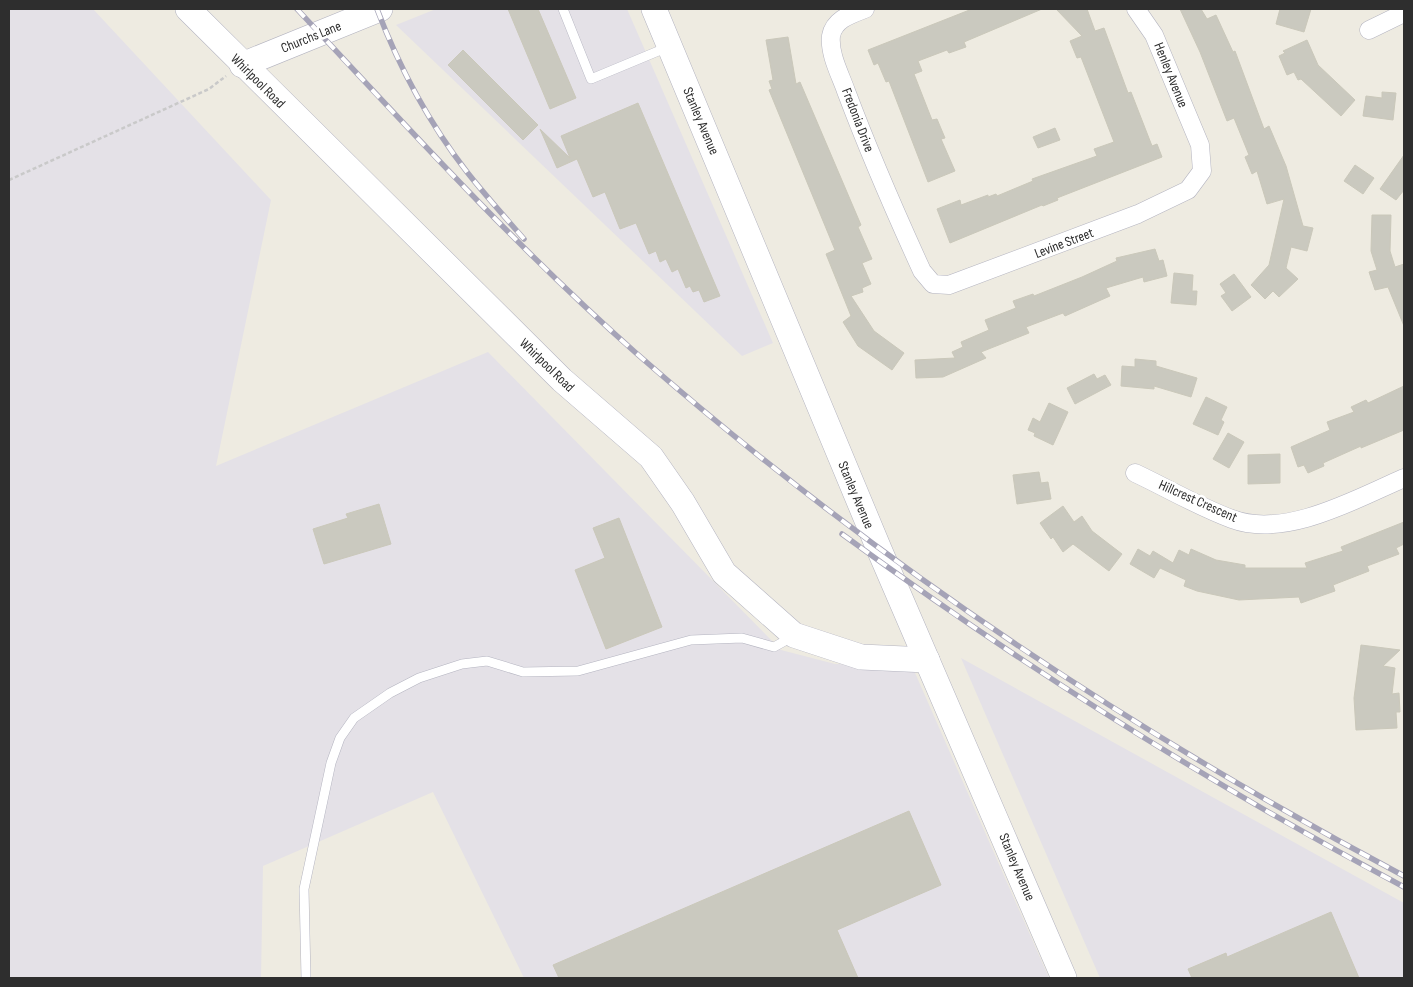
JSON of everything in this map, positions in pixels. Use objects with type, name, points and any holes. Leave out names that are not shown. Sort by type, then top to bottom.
[{"type":"street","name":"Whirlpool Road","points":[[188,9],[242,65],[562,380],[651,457],[683,503],[724,572],[794,635],[861,657],[927,660]]},
{"type":"street","name":"Churchs Lane","points":[[242,65],[380,9]]},
{"type":"street","name":"Stanley Avenue","points":[[654,9],[927,660],[1064,978]]},
{"type":"street","name":"Fredonia Drive","points":[[865,9],[846,16],[834,27],[831,37],[832,53],[862,134],[910,244]]},
{"type":"street","name":"Henley Avenue","points":[[1136,9],[1154,35],[1200,145]]},
{"type":"street","points":[[1369,30],[1404,13]]},
{"type":"street","name":"Levine Street","points":[[910,244],[922,272],[933,284],[949,286],[968,280],[1138,214],[1188,190],[1202,170],[1200,145]]},
{"type":"street","name":"Hillcrest Crescent","points":[[1135,473],[1234,520],[1265,525],[1312,517],[1404,478]]},
{"type":"lane","points":[[563,9],[591,78],[670,46]]},
{"type":"lane","points":[[306,978],[304,889],[306,879],[331,763],[340,738],[354,718],[361,713],[390,693],[419,678],[462,664],[487,661],[524,672],[578,671],[691,640],[742,638],[774,647],[794,635]]},
{"type":"path","points":[[9,180],[209,89],[242,65]]},
{"type":"shaded area","points":[[9,9],[93,9],[271,200],[216,466],[488,352],[781,650],[835,664],[912,666],[1049,978],[524,978],[433,792],[263,866],[261,978],[9,978]]},
{"type":"shaded area","points":[[436,9],[627,9],[773,343],[742,356],[396,25]]},
{"type":"shaded area","points":[[961,658],[1404,903],[1404,978],[1100,978]]},
{"type":"building","points":[[508,9],[538,9],[576,98],[550,109]]},
{"type":"building","points":[[972,9],[1042,9],[964,42],[966,47],[949,53],[947,50],[918,61],[922,71],[914,74],[932,120],[937,119],[945,138],[941,139],[955,171],[928,182],[889,81],[886,82],[878,63],[874,65],[868,50]]},
{"type":"building","points":[[1056,9],[1087,9],[1095,31],[1104,28],[1128,93],[1131,92],[1152,146],[1157,144],[1162,157],[950,243],[937,209],[960,200],[961,205],[988,195],[988,197],[996,194],[997,196],[1033,181],[1032,179],[1097,156],[1094,149],[1114,142],[1081,57],[1077,58],[1070,41],[1082,36]]},
{"type":"building","points":[[1180,9],[1201,9],[1207,19],[1216,15],[1233,52],[1235,51],[1264,129],[1269,126],[1286,166],[1303,226],[1313,228],[1307,251],[1291,247],[1286,268],[1298,279],[1279,297],[1273,291],[1265,299],[1251,285],[1269,265],[1284,199],[1267,204],[1257,171],[1252,174],[1245,157],[1249,155],[1234,118],[1227,121],[1200,52]]},
{"type":"building","points":[[1280,9],[1311,9],[1304,32],[1276,24]]},
{"type":"building","points":[[788,37],[796,84],[800,82],[861,225],[858,227],[872,259],[862,263],[871,284],[862,288],[863,292],[851,296],[874,331],[904,353],[892,370],[858,346],[843,322],[851,316],[826,254],[835,250],[769,90],[772,89],[769,81],[773,80],[766,40]]},
{"type":"building","points":[[1307,40],[1318,65],[1355,100],[1341,116],[1301,79],[1298,80],[1294,72],[1287,75],[1279,56],[1285,53],[1283,51]]},
{"type":"building","points":[[463,50],[538,125],[523,140],[448,65]]},
{"type":"building","points":[[1382,92],[1396,93],[1393,120],[1363,116],[1366,96],[1382,98]]},
{"type":"building","points":[[638,103],[720,296],[704,302],[699,290],[693,292],[690,286],[686,288],[678,269],[672,272],[666,259],[660,262],[656,251],[649,254],[636,223],[620,229],[605,192],[593,197],[577,159],[557,168],[540,129],[570,158],[561,136]]},
{"type":"building","points":[[1055,128],[1060,140],[1038,148],[1033,137]]},
{"type":"building","points":[[1404,155],[1404,190],[1396,200],[1380,189]]},
{"type":"building","points":[[1355,165],[1374,178],[1363,194],[1344,181]]},
{"type":"building","points":[[1372,215],[1391,215],[1390,251],[1395,267],[1404,264],[1404,326],[1388,287],[1375,290],[1369,272],[1377,270],[1371,251]]},
{"type":"building","points":[[1155,249],[1159,261],[1163,260],[1167,276],[1144,282],[1143,277],[1106,288],[1110,296],[1065,316],[1063,313],[1026,327],[1029,333],[981,352],[986,358],[943,377],[916,378],[915,360],[955,358],[952,352],[963,347],[961,342],[989,330],[985,320],[1016,308],[1013,301],[1033,294],[1034,296],[1082,277],[1117,261],[1116,258]]},
{"type":"building","points":[[1174,273],[1193,275],[1192,291],[1197,291],[1196,305],[1171,303]]},
{"type":"building","points":[[1234,274],[1251,297],[1232,311],[1221,296],[1226,293],[1220,284]]},
{"type":"building","points":[[1135,359],[1156,361],[1156,366],[1197,378],[1191,397],[1154,386],[1154,389],[1121,386],[1122,366],[1135,367]]},
{"type":"building","points":[[1094,374],[1097,379],[1105,375],[1111,385],[1075,404],[1067,388]]},
{"type":"building","points":[[1404,386],[1404,430],[1323,463],[1324,466],[1308,473],[1304,465],[1298,467],[1291,447],[1330,430],[1327,422],[1354,412],[1351,407],[1366,400],[1368,403]]},
{"type":"building","points":[[1206,397],[1227,407],[1221,420],[1224,422],[1218,435],[1193,424]]},
{"type":"building","points":[[1049,403],[1068,412],[1053,445],[1034,436],[1035,433],[1028,430],[1033,418],[1040,422]]},
{"type":"building","points":[[1228,433],[1244,442],[1229,468],[1213,459]]},
{"type":"building","points":[[1280,454],[1280,483],[1248,484],[1248,455]]},
{"type":"building","points":[[1039,472],[1041,483],[1048,482],[1051,499],[1017,504],[1013,475]]},
{"type":"building","points":[[379,504],[391,544],[324,564],[313,529],[348,518],[346,514]]},
{"type":"building","points":[[1063,506],[1074,522],[1082,516],[1092,531],[1122,554],[1109,571],[1073,544],[1063,552],[1053,537],[1051,539],[1040,523]]},
{"type":"building","points":[[619,518],[662,627],[606,649],[575,570],[605,558],[593,528]]},
{"type":"building","points":[[1404,522],[1404,544],[1396,548],[1399,554],[1367,566],[1369,571],[1333,585],[1335,591],[1301,603],[1299,597],[1239,600],[1197,591],[1184,586],[1186,580],[1160,568],[1154,578],[1130,564],[1138,549],[1150,556],[1153,551],[1173,563],[1179,550],[1189,555],[1191,549],[1216,560],[1245,565],[1245,568],[1307,568],[1305,563],[1343,551],[1341,547]]},
{"type":"building","points":[[1361,645],[1400,650],[1383,666],[1395,668],[1392,694],[1399,693],[1400,712],[1396,712],[1397,728],[1356,730],[1354,698]]},
{"type":"building","points":[[909,811],[941,885],[837,930],[858,978],[559,978],[553,965]]},
{"type":"building","points":[[1331,912],[1359,978],[1192,978],[1188,969],[1226,953],[1227,957]]},
{"type":"railway","points":[[297,9],[462,185],[547,271],[636,353],[816,501],[909,570],[1005,637],[1102,700],[1201,762],[1404,876]]},
{"type":"railway","points":[[377,9],[405,73],[440,134],[474,181],[524,239]]},
{"type":"railway","points":[[842,534],[978,630],[1117,721],[1259,806],[1404,887]]}]
